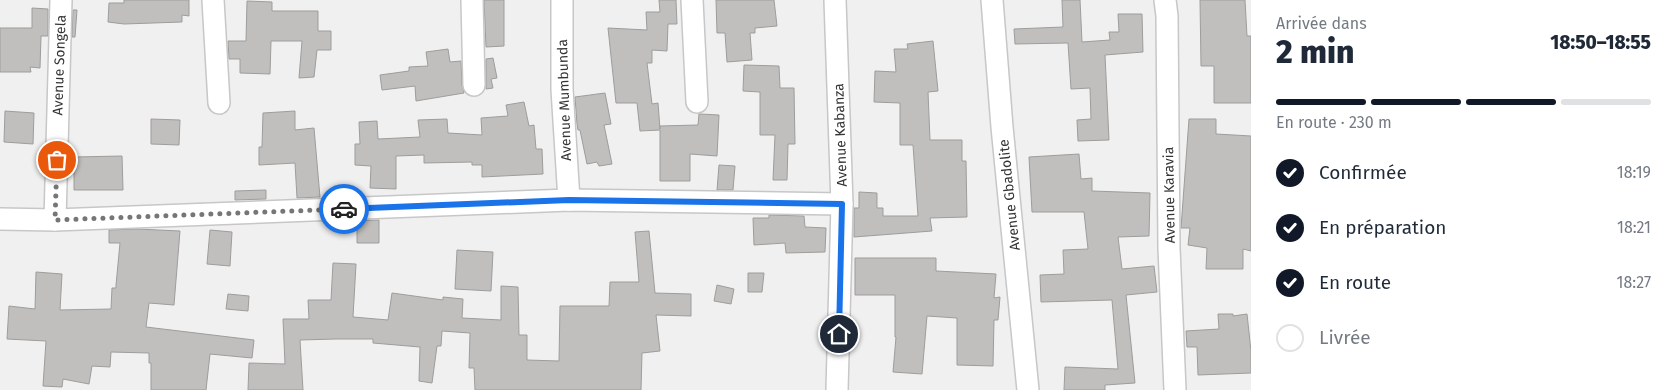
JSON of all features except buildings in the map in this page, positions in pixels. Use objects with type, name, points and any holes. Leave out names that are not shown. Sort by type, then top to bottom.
[{"type":"street","name":"Avenue Songela","points":[[55,220],[61,0]]},
{"type":"street","points":[[213,0],[218,103]]},
{"type":"street","points":[[472,0],[474,85]]},
{"type":"street","name":"Avenue Mumbunda","points":[[562,0],[562,89],[569,200]]},
{"type":"street","points":[[692,0],[697,102]]},
{"type":"street","name":"Avenue Kabanza","points":[[835,0],[842,204],[837,390]]},
{"type":"street","name":"Avenue Gbadolite","points":[[992,0],[1003,137],[1028,390]]},
{"type":"street","name":"Avenue Karavia","points":[[1165,0],[1167,16],[1169,248],[1175,390]]},
{"type":"street","points":[[0,219],[55,220],[569,200],[842,204]]},
{"type":"way so far","points":[[57,160],[55,220],[344,209]]},
{"type":"route","points":[[344,209],[569,200],[842,204],[839,334]]}]
